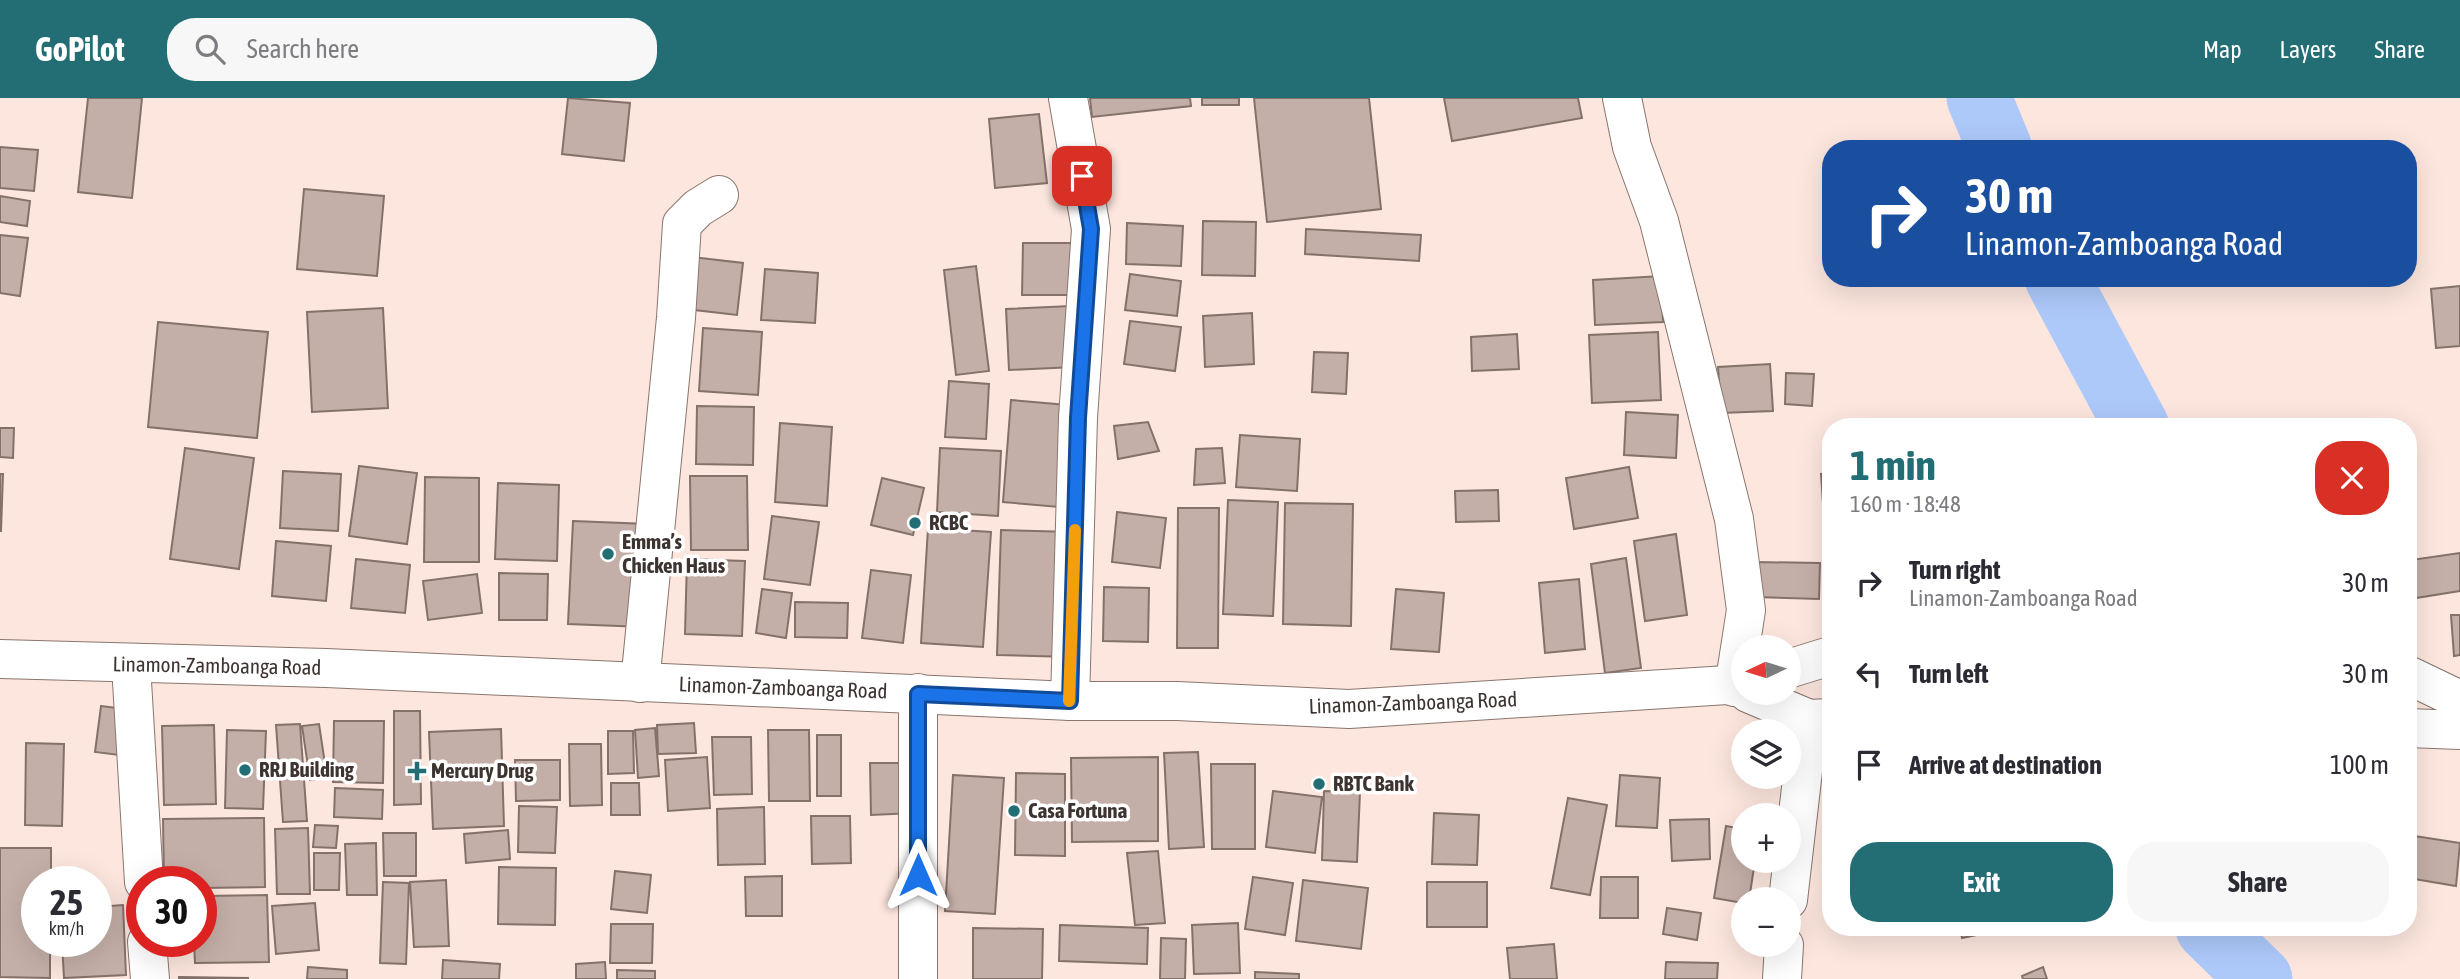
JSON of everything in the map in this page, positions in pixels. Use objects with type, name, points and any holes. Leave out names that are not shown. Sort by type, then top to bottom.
[{"type":"main road","points":[[1068,98],[1091,229],[1078,418],[1070,701]]},
{"type":"main road","points":[[1622,98],[1632,147],[1659,221],[1734,519],[1746,610],[1745,635]]},
{"type":"main road","points":[[640,683],[675,331],[682,224],[698,208],[719,195]]},
{"type":"main road","points":[[1801,665],[1822,658]]},
{"type":"main road","name":"Linamon-Zamboanga Road","points":[[0,659],[131,665],[326,668],[1070,701],[1177,701],[1349,709],[1731,690]]},
{"type":"main road","points":[[131,665],[143,866]]},
{"type":"main road","points":[[2417,679],[2460,700]]},
{"type":"main road","points":[[918,694],[918,979]]},
{"type":"main road","name":"Linamon-Zamboanga Road","points":[[1784,705],[1820,719]]},
{"type":"main road","points":[[1790,887],[1820,719]]},
{"type":"main road","points":[[2417,728],[2460,730]]},
{"type":"main road","points":[[148,957],[150,979]]},
{"type":"main road","points":[[1782,979],[1783,957]]},
{"type":"building","points":[[88,98],[142,98],[132,198],[78,192]]},
{"type":"building","points":[[568,98],[630,103],[624,161],[562,154]]},
{"type":"building","points":[[1090,98],[1190,98],[1191,106],[1092,117]]},
{"type":"building","points":[[1202,98],[1239,98],[1239,105],[1202,105]]},
{"type":"building","points":[[1254,98],[1369,98],[1381,209],[1267,222]]},
{"type":"building","points":[[1444,98],[1578,98],[1582,118],[1452,141]]},
{"type":"building","points":[[1039,114],[1047,183],[995,188],[989,119]]},
{"type":"building","points":[[0,147],[38,150],[34,191],[0,188]]},
{"type":"building","points":[[304,189],[384,196],[377,276],[297,269]]},
{"type":"building","points":[[0,196],[30,201],[27,226],[0,222]]},
{"type":"building","points":[[1203,221],[1256,222],[1255,276],[1202,275]]},
{"type":"building","points":[[1127,223],[1183,226],[1181,266],[1126,264]]},
{"type":"building","points":[[1306,229],[1421,235],[1419,261],[1305,254]]},
{"type":"building","points":[[0,235],[28,238],[20,296],[0,293]]},
{"type":"building","points":[[1023,243],[1082,243],[1082,295],[1022,295]]},
{"type":"building","points":[[692,257],[743,263],[737,315],[686,309]]},
{"type":"building","points":[[976,266],[989,371],[956,375],[944,270]]},
{"type":"building","points":[[765,269],[818,273],[815,323],[761,320]]},
{"type":"building","points":[[1130,274],[1181,281],[1177,316],[1125,310]]},
{"type":"building","points":[[1661,276],[1663,322],[1595,325],[1593,280]]},
{"type":"building","points":[[2460,286],[2460,346],[2436,348],[2431,289]]},
{"type":"building","points":[[1071,306],[1074,367],[1009,370],[1006,309]]},
{"type":"building","points":[[383,308],[388,408],[312,412],[307,312]]},
{"type":"building","points":[[1252,313],[1254,364],[1205,367],[1203,316]]},
{"type":"building","points":[[1130,321],[1181,327],[1175,371],[1124,364]]},
{"type":"building","points":[[158,322],[268,332],[257,438],[148,427]]},
{"type":"building","points":[[703,328],[762,332],[758,395],[699,391]]},
{"type":"building","points":[[1658,332],[1661,400],[1592,403],[1589,335]]},
{"type":"building","points":[[1517,334],[1519,369],[1472,371],[1471,337]]},
{"type":"building","points":[[1314,352],[1348,353],[1346,394],[1312,392]]},
{"type":"building","points":[[1770,364],[1773,411],[1721,413],[1718,367]]},
{"type":"building","points":[[1786,373],[1814,374],[1812,406],[1785,404]]},
{"type":"building","points":[[949,381],[989,384],[986,439],[945,437]]},
{"type":"building","points":[[1011,400],[1067,405],[1059,507],[1003,502]]},
{"type":"building","points":[[697,406],[754,407],[753,465],[696,464]]},
{"type":"building","points":[[1626,412],[1678,415],[1676,458],[1624,455]]},
{"type":"building","points":[[1148,422],[1159,451],[1118,459],[1114,426]]},
{"type":"building","points":[[780,423],[832,427],[827,506],[775,502]]},
{"type":"building","points":[[0,428],[14,428],[13,458],[0,457]]},
{"type":"building","points":[[1240,435],[1300,439],[1297,491],[1236,487]]},
{"type":"building","points":[[185,448],[254,458],[239,569],[170,559]]},
{"type":"building","points":[[940,448],[1001,451],[998,516],[937,512]]},
{"type":"building","points":[[1222,448],[1225,483],[1194,485],[1196,449]]},
{"type":"building","points":[[359,466],[417,473],[407,544],[349,536]]},
{"type":"building","points":[[1629,467],[1638,518],[1574,529],[1566,478]]},
{"type":"building","points":[[283,471],[341,474],[338,531],[280,528]]},
{"type":"building","points":[[0,474],[3,474],[1,531],[0,531]]},
{"type":"building","points":[[690,476],[747,476],[748,550],[691,550]]},
{"type":"building","points":[[425,477],[479,478],[479,562],[424,562]]},
{"type":"building","points":[[882,478],[924,488],[913,535],[871,525]]},
{"type":"building","points":[[498,483],[559,485],[557,561],[495,559]]},
{"type":"building","points":[[1498,490],[1499,521],[1456,522],[1455,491]]},
{"type":"building","points":[[1228,500],[1278,502],[1273,616],[1223,614]]},
{"type":"building","points":[[1285,503],[1353,504],[1351,626],[1283,624]]},
{"type":"building","points":[[1178,508],[1219,508],[1218,648],[1177,648]]},
{"type":"building","points":[[1117,512],[1166,518],[1160,568],[1112,562]]},
{"type":"building","points":[[772,516],[819,522],[810,585],[764,579]]},
{"type":"building","points":[[573,521],[648,524],[644,627],[568,624]]},
{"type":"building","points":[[928,528],[991,532],[983,647],[921,643]]},
{"type":"building","points":[[1001,530],[1073,532],[1069,657],[997,655]]},
{"type":"building","points":[[1676,534],[1687,615],[1645,621],[1634,541]]},
{"type":"building","points":[[276,541],[331,546],[326,601],[272,596]]},
{"type":"building","points":[[2460,553],[2460,591],[2417,598],[2417,559]]},
{"type":"building","points":[[1626,558],[1641,668],[1605,673],[1591,564]]},
{"type":"building","points":[[356,559],[410,565],[405,613],[351,608]]},
{"type":"building","points":[[687,559],[745,561],[742,636],[685,634]]},
{"type":"building","points":[[1755,562],[1820,563],[1819,599],[1754,597]]},
{"type":"building","points":[[871,570],[911,575],[903,643],[862,638]]},
{"type":"building","points":[[499,573],[548,574],[547,620],[499,620]]},
{"type":"building","points":[[477,574],[482,613],[428,620],[423,581]]},
{"type":"building","points":[[1579,579],[1585,649],[1545,653],[1539,583]]},
{"type":"building","points":[[1104,587],[1149,588],[1148,642],[1103,641]]},
{"type":"building","points":[[762,589],[792,593],[786,638],[756,633]]},
{"type":"building","points":[[1396,589],[1444,593],[1439,652],[1391,649]]},
{"type":"building","points":[[795,602],[848,603],[847,638],[795,637]]},
{"type":"building","points":[[2451,615],[2460,615],[2460,655],[2454,656]]},
{"type":"building","points":[[101,706],[133,710],[127,756],[95,752]]},
{"type":"building","points":[[394,711],[420,711],[421,804],[394,805]]},
{"type":"building","points":[[334,721],[384,721],[383,783],[333,782]]},
{"type":"building","points":[[694,723],[696,753],[658,754],[657,725]]},
{"type":"building","points":[[300,724],[307,821],[283,822],[276,725]]},
{"type":"building","points":[[319,724],[327,777],[310,780],[302,726]]},
{"type":"building","points":[[214,725],[216,804],[164,805],[162,726]]},
{"type":"building","points":[[655,728],[659,776],[638,778],[635,730]]},
{"type":"building","points":[[501,729],[504,826],[433,829],[429,732]]},
{"type":"building","name":"RRJ Building","points":[[227,730],[266,731],[263,809],[225,808]]},
{"type":"building","points":[[768,730],[809,730],[810,801],[769,801]]},
{"type":"building","points":[[608,731],[633,731],[634,773],[608,774]]},
{"type":"building","points":[[817,735],[841,735],[841,796],[817,796]]},
{"type":"building","points":[[712,737],[751,737],[752,794],[714,795]]},
{"type":"building","points":[[26,743],[64,744],[62,826],[25,825]]},
{"type":"building","points":[[569,744],[601,744],[602,805],[570,806]]},
{"type":"building","points":[[1198,752],[1204,847],[1169,849],[1164,753]]},
{"type":"building","points":[[707,757],[710,808],[668,811],[665,760]]},
{"type":"building","points":[[1158,757],[1158,841],[1072,842],[1071,758]]},
{"type":"building","points":[[515,760],[560,760],[560,800],[516,801]]},
{"type":"building","points":[[870,763],[913,763],[914,813],[871,815]]},
{"type":"building","points":[[1211,764],[1255,764],[1255,849],[1212,849]]},
{"type":"building","points":[[1016,773],[1065,774],[1065,856],[1015,855]]},
{"type":"building","points":[[953,775],[1004,778],[995,914],[945,911]]},
{"type":"building","points":[[1620,775],[1660,778],[1657,828],[1616,826]]},
{"type":"building","points":[[611,783],[639,783],[640,815],[611,815]]},
{"type":"building","points":[[335,788],[383,790],[382,819],[334,817]]},
{"type":"building","points":[[1273,791],[1322,797],[1315,853],[1266,847]]},
{"type":"building","points":[[1324,791],[1360,792],[1357,862],[1322,860]]},
{"type":"building","points":[[1568,798],[1607,805],[1590,895],[1551,888]]},
{"type":"building","points":[[519,806],[557,807],[555,853],[518,852]]},
{"type":"building","points":[[764,807],[765,864],[718,865],[717,809]]},
{"type":"building","points":[[1434,813],[1479,815],[1477,865],[1432,864]]},
{"type":"building","points":[[811,816],[850,816],[851,863],[812,864]]},
{"type":"building","points":[[264,818],[265,887],[217,888],[217,866],[164,866],[163,819]]},
{"type":"building","points":[[1709,819],[1710,859],[1672,861],[1670,820]]},
{"type":"building","points":[[315,825],[338,826],[336,848],[313,847]]},
{"type":"building","points":[[1726,826],[1731,827],[1731,873],[1753,873],[1751,887],[1731,887],[1731,901],[1714,898]]},
{"type":"building","points":[[308,828],[310,894],[277,894],[275,829]]},
{"type":"building","points":[[508,830],[510,859],[466,863],[464,834]]},
{"type":"building","points":[[383,833],[416,833],[416,876],[384,876]]},
{"type":"building","points":[[2417,836],[2460,843],[2456,886],[2417,880]]},
{"type":"building","points":[[376,843],[377,895],[347,895],[345,844]]},
{"type":"building","points":[[0,848],[51,848],[51,866],[21,866],[21,957],[50,957],[50,978],[0,977]]},
{"type":"building","points":[[1158,851],[1165,923],[1135,925],[1127,853]]},
{"type":"building","points":[[314,853],[340,853],[339,890],[314,890]]},
{"type":"building","points":[[499,867],[556,868],[555,925],[498,924]]},
{"type":"building","points":[[615,871],[651,875],[647,913],[611,909]]},
{"type":"building","points":[[782,876],[782,916],[746,916],[745,877]]},
{"type":"building","points":[[1253,877],[1293,883],[1285,935],[1245,929]]},
{"type":"building","points":[[1601,877],[1638,877],[1638,918],[1600,918]]},
{"type":"building","points":[[446,880],[449,946],[414,947],[410,882]]},
{"type":"building","points":[[1303,880],[1368,888],[1361,949],[1296,941]]},
{"type":"building","points":[[383,882],[409,883],[406,964],[380,963]]},
{"type":"building","points":[[1427,882],[1487,882],[1487,927],[1427,927]]},
{"type":"building","points":[[267,895],[269,962],[195,963],[195,957],[217,957],[217,896]]},
{"type":"building","points":[[315,903],[319,950],[276,954],[272,906]]},
{"type":"building","points":[[123,905],[126,975],[64,978],[63,957],[112,957],[112,906]]},
{"type":"building","points":[[1667,908],[1701,913],[1697,940],[1663,934]]},
{"type":"building","points":[[1238,923],[1240,973],[1194,974],[1192,925]]},
{"type":"building","points":[[611,924],[653,924],[652,963],[610,963]]},
{"type":"building","points":[[1060,925],[1148,928],[1147,964],[1059,961]]},
{"type":"building","points":[[973,928],[1043,929],[1042,979],[973,979]]},
{"type":"building","points":[[1161,938],[1186,939],[1185,979],[1160,979]]},
{"type":"building","points":[[1554,944],[1557,979],[1510,979],[1507,948]]},
{"type":"building","points":[[443,960],[500,964],[499,979],[442,979]]},
{"type":"building","points":[[605,962],[606,979],[576,979],[576,964]]},
{"type":"building","points":[[1666,962],[1718,963],[1717,979],[1665,979]]},
{"type":"building","points":[[308,967],[347,970],[347,979],[307,979]]},
{"type":"building","points":[[2043,967],[2047,979],[2023,979],[2022,976]]},
{"type":"building","points":[[617,970],[655,971],[655,979],[617,979]]},
{"type":"building","points":[[1255,972],[1299,974],[1299,979],[1255,979]]},
{"type":"building","points":[[248,978],[248,979],[179,979]]},
{"type":"waterway","points":[[1979,98],[1996,140]]},
{"type":"waterway","points":[[2062,287],[2132,418]]},
{"type":"waterway","points":[[2216,936],[2260,979]]},
{"type":"slow traffic","points":[[1069,701],[1075,530]]},
{"type":"place","name":"RCBC","points":[[915,523]]},
{"type":"place","name":"Emma’s Chicken Haus","points":[[608,554]]},
{"type":"place","name":"RRJ Building","points":[[245,770]]},
{"type":"place","name":"Mercury Drug","points":[[417,771]]},
{"type":"place","name":"RBTC Bank","points":[[1319,784]]},
{"type":"place","name":"Casa Fortuna","points":[[1014,811]]},
{"type":"route","points":[[918,875],[918,694],[1070,701],[1078,418],[1091,229],[1082,176]]}]
